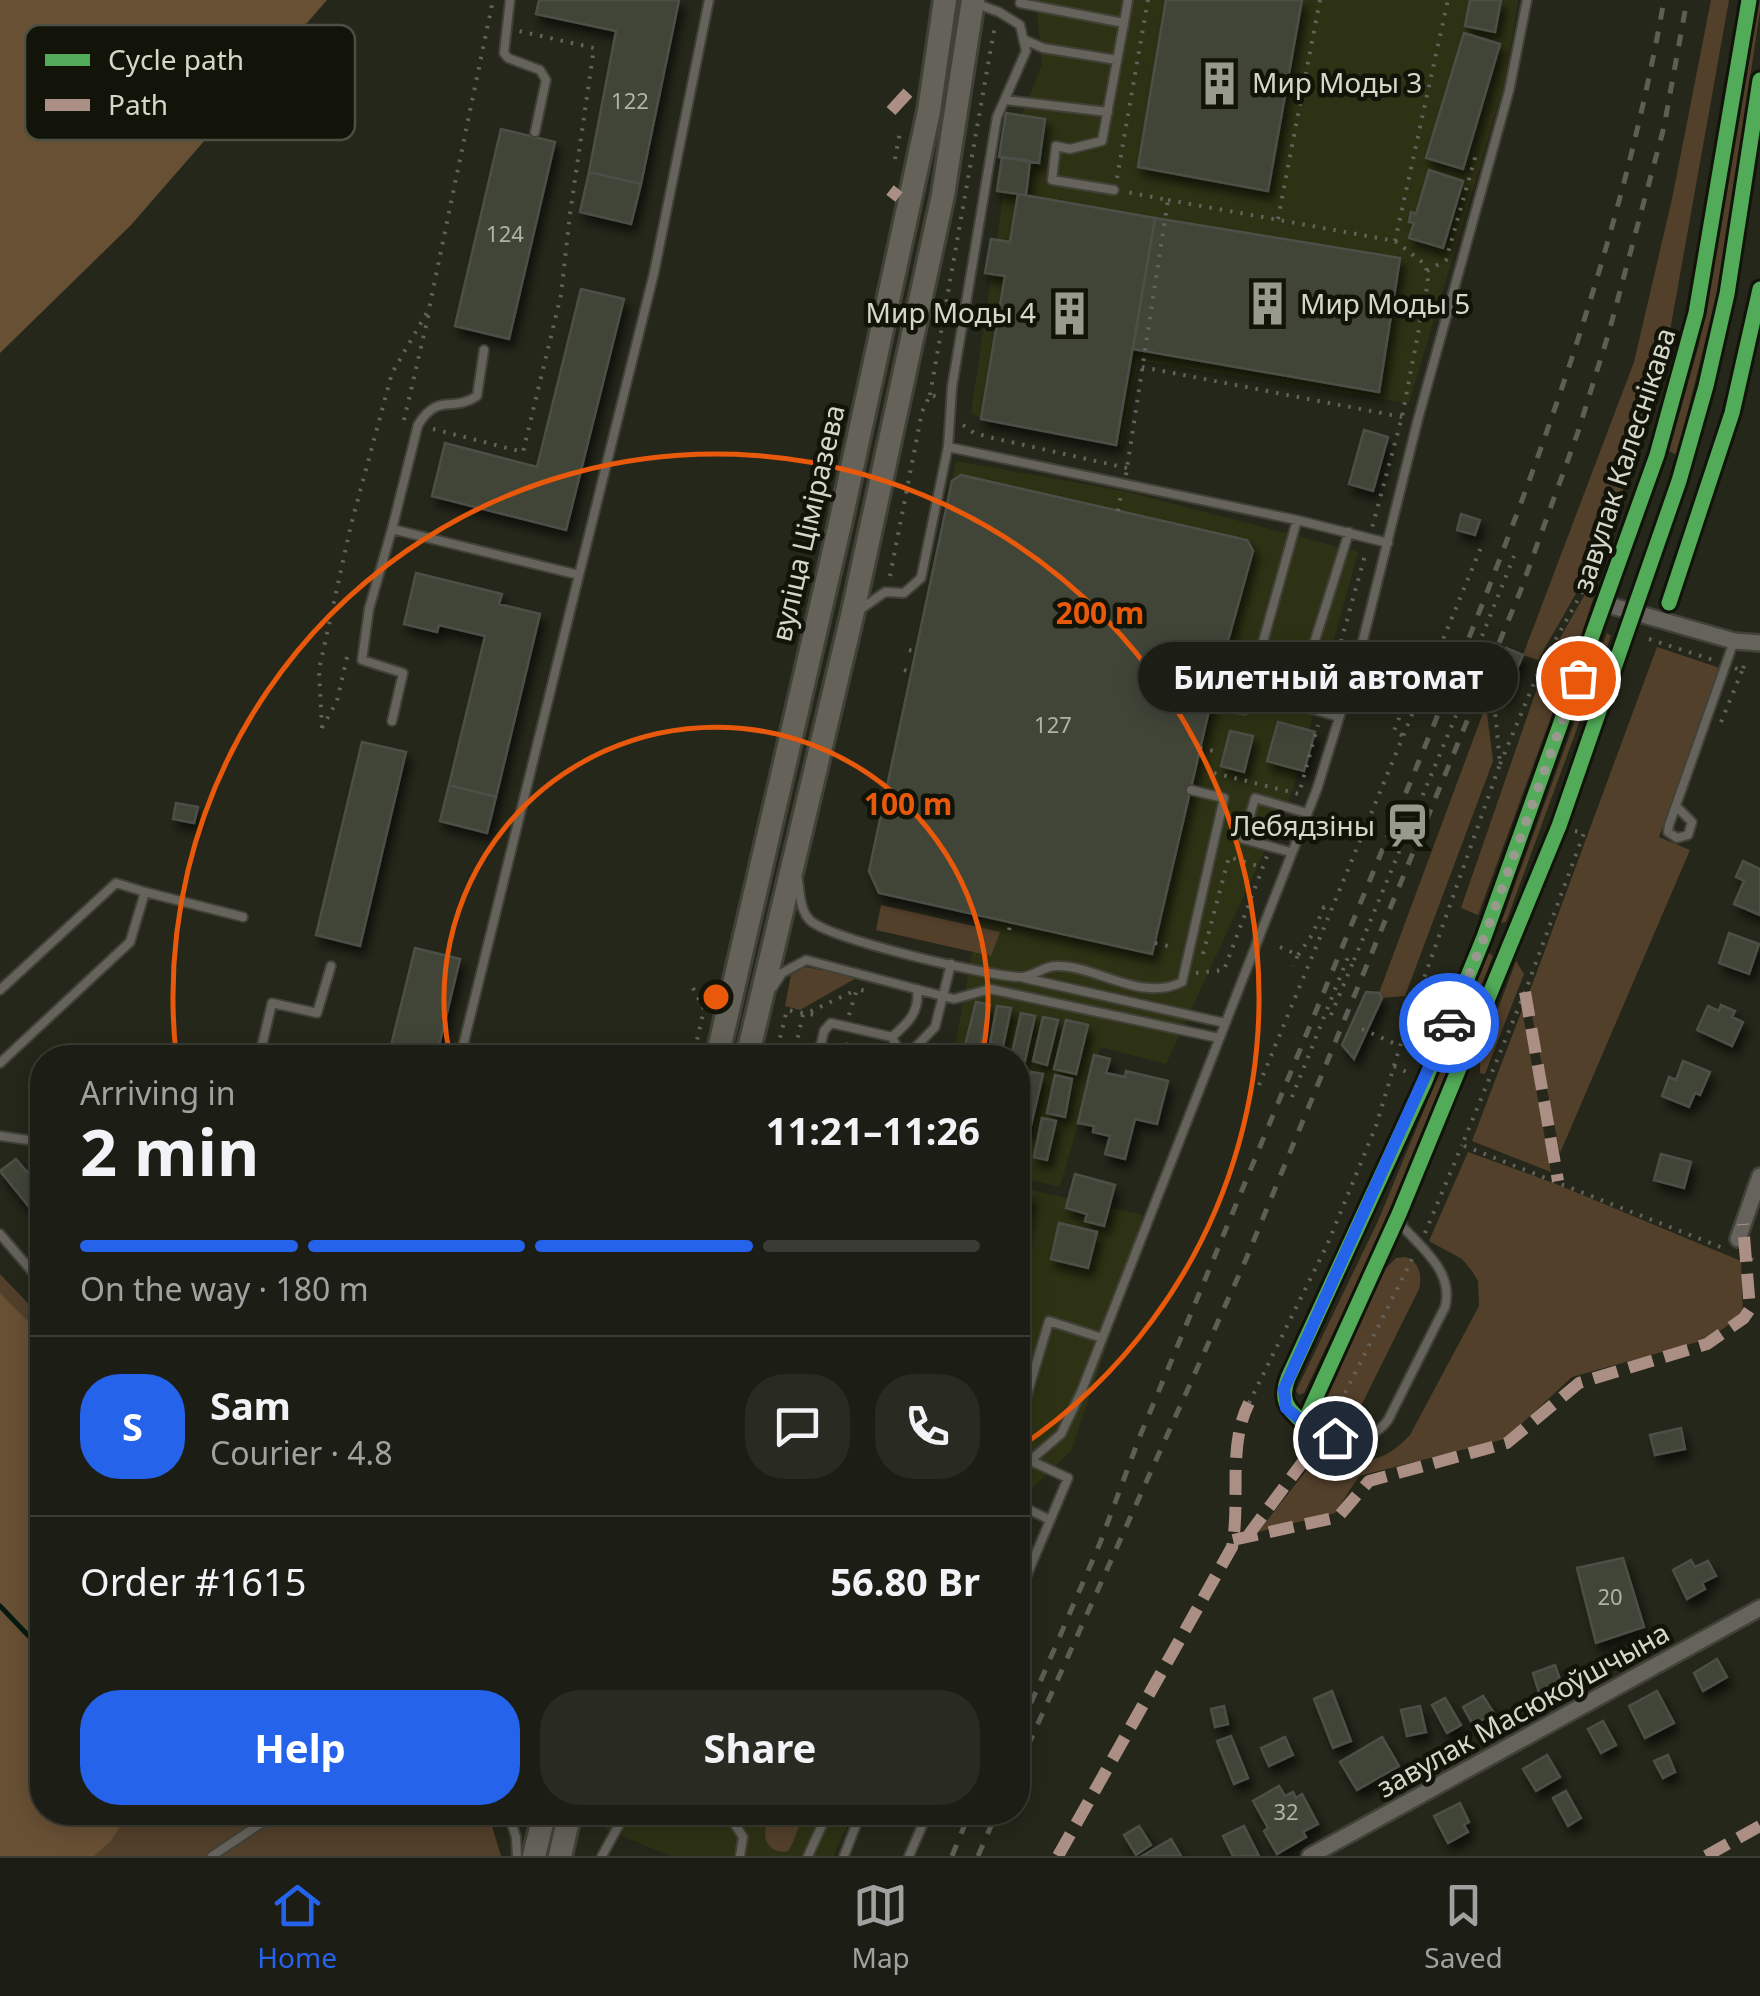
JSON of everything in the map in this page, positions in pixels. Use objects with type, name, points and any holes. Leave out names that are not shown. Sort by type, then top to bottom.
[{"type":"main road","name":"вуліца Ціміразева","points":[[721,1045],[840,524],[928,111],[945,0]]},
{"type":"main road","points":[[750,1045],[852,616],[943,194],[973,2]]},
{"type":"main road","points":[[534,1856],[542,1825]]},
{"type":"main road","points":[[560,1856],[567,1825]]},
{"type":"street","name":"завулак Калеснікава","points":[[1749,0],[1696,313],[1656,455],[1484,938],[1426,1080],[1288,1378],[1283,1397],[1286,1408],[1304,1423],[1399,1214],[1558,826],[1678,481],[1706,386],[1727,294],[1760,80]]},
{"type":"street","points":[[1606,604],[1756,648]]},
{"type":"street","points":[[1738,1239],[1760,1176]]},
{"type":"street","name":"завулак Масюкоўшчына","points":[[1310,1856],[1760,1608]]},
{"type":"lane","points":[[510,0],[504,52],[508,58],[540,70],[546,80],[535,132]]},
{"type":"lane","points":[[463,1045],[654,274],[709,0]]},
{"type":"lane","points":[[1020,0],[1124,24]]},
{"type":"lane","points":[[1114,190],[1052,180],[1056,146],[1070,149],[1102,141],[1128,0]]},
{"type":"lane","points":[[1030,1567],[1068,1478],[1031,1461],[1060,1434],[1102,1338],[1307,812],[1339,717],[1506,103],[1527,0]]},
{"type":"lane","points":[[852,616],[885,592],[904,593],[921,578],[948,447],[952,387],[998,118],[1022,65],[1026,40],[1020,26],[1008,16],[973,2]]},
{"type":"lane","points":[[1026,40],[1043,48],[1117,60]]},
{"type":"lane","points":[[1006,100],[1108,112]]},
{"type":"lane","points":[[392,722],[403,673],[362,660],[370,609],[418,425],[427,411],[440,402],[466,404],[477,396],[484,350]]},
{"type":"lane","points":[[948,447],[1297,520],[1388,543]]},
{"type":"lane","points":[[1211,702],[1244,710],[1297,520]]},
{"type":"lane","points":[[392,529],[579,576]]},
{"type":"lane","points":[[1339,717],[1295,704],[1348,532]]},
{"type":"lane","points":[[1676,806],[1734,641]]},
{"type":"lane","points":[[1024,978],[1054,966],[1150,988],[1168,989],[1182,982],[1224,798],[1191,790]]},
{"type":"lane","points":[[1290,852],[1243,838],[1255,798],[1307,812]]},
{"type":"lane","points":[[794,860],[804,914],[812,922],[866,942],[951,964],[1224,1023]]},
{"type":"lane","points":[[0,990],[116,883],[243,917]]},
{"type":"lane","points":[[0,1064],[130,942],[145,892]]},
{"type":"lane","points":[[760,1008],[782,973],[806,960],[942,996],[954,998],[990,988],[1218,1038]]},
{"type":"lane","points":[[917,1045],[935,1027],[951,964]]},
{"type":"lane","points":[[262,1045],[272,1003],[317,1014],[331,966]]},
{"type":"lane","points":[[892,1038],[911,1021],[919,1001],[918,989]]},
{"type":"lane","points":[[821,1045],[824,1031],[832,1023],[892,1038],[896,1045]]},
{"type":"lane","points":[[0,1136],[30,1140]]},
{"type":"lane","points":[[1304,1423],[1353,1439],[1376,1434],[1405,1388],[1447,1300],[1441,1271],[1403,1227],[1399,1214]]},
{"type":"lane","points":[[0,1234],[30,1269]]},
{"type":"lane","points":[[1030,1385],[1049,1321],[1102,1338]]},
{"type":"lane","points":[[1030,1510],[1050,1520]]},
{"type":"lane","points":[[212,1856],[258,1825]]},
{"type":"lane","points":[[512,1825],[517,1856]]},
{"type":"lane","points":[[602,1856],[619,1825]]},
{"type":"lane","points":[[736,1825],[744,1837],[740,1856]]},
{"type":"lane","points":[[808,1856],[822,1825]]},
{"type":"lane","points":[[844,1856],[856,1825]]},
{"type":"lane","points":[[909,1856],[922,1825]]},
{"type":"path","points":[[322,728],[319,670],[351,525],[392,373],[429,308],[493,0]]},
{"type":"path","points":[[1148,0],[1114,190],[1396,240],[1426,265],[1428,282],[1402,417],[1292,808]]},
{"type":"path","points":[[1278,219],[1320,0]]},
{"type":"path","points":[[1396,240],[1448,0]]},
{"type":"path","points":[[418,425],[523,452],[562,295],[594,48],[506,28]]},
{"type":"path","points":[[895,160],[900,132]]},
{"type":"path","points":[[1427,271],[1446,260],[1477,152]]},
{"type":"path","points":[[1127,468],[1168,200]]},
{"type":"path","points":[[1142,367],[1402,417]]},
{"type":"path","points":[[1118,511],[1119,502]]},
{"type":"path","points":[[1259,1085],[1482,545]]},
{"type":"path","points":[[1470,681],[1465,678],[1514,556]]},
{"type":"path","points":[[1249,1403],[1328,1243],[1376,1126],[1400,1046],[1500,764],[1543,662],[1602,558]]},
{"type":"path","points":[[1650,639],[1742,671],[1756,648]]},
{"type":"path","points":[[1403,736],[1394,731],[1430,641]]},
{"type":"path","points":[[1331,1015],[1485,646]]},
{"type":"path","points":[[909,650],[916,652]]},
{"type":"path","points":[[1398,655],[1416,675]]},
{"type":"path","points":[[1500,764],[1494,700],[1511,656]]},
{"type":"path","points":[[904,670],[911,672]]},
{"type":"path","points":[[1200,748],[1218,752]]},
{"type":"path","points":[[1214,773],[1299,794]]},
{"type":"path","points":[[1325,1432],[1420,1246],[1525,992],[1584,833]]},
{"type":"path","points":[[1261,866],[1229,858],[1196,973],[1224,970],[1261,866],[1272,846]]},
{"type":"path","points":[[1293,966],[1324,907],[1331,910]]},
{"type":"path","points":[[1154,943],[1172,947]]},
{"type":"path","points":[[1280,947],[1298,954]]},
{"type":"path","points":[[1292,1096],[1348,958],[1354,960]]},
{"type":"path","points":[[692,988],[704,1009],[696,1045]]},
{"type":"path","points":[[779,1045],[787,1010],[803,1016]]},
{"type":"path","points":[[1362,1028],[1400,1046]]},
{"type":"path","points":[[1462,1146],[1558,1180],[1760,1263]]},
{"type":"shaded area","points":[[0,0],[327,0],[305,25],[25,25],[25,140],[205,140],[131,225],[0,353]]},
{"type":"shaded area","points":[[1036,0],[1518,0],[1505,82],[1409,403],[1139,361],[1122,446],[981,419],[971,413],[1011,143],[1042,64]]},
{"type":"shaded area","points":[[1711,0],[1729,0],[1663,370],[1607,539],[1538,660],[1523,655],[1634,362],[1672,199]]},
{"type":"shaded area","points":[[1757,0],[1760,11],[1719,285],[1677,455],[1669,451],[1699,344]]},
{"type":"shaded area","points":[[956,461],[1128,492],[1358,552],[1292,792],[1166,1064],[1100,1047],[1060,1187],[1030,1180],[1030,1045],[955,1045],[980,909],[879,893],[869,871]]},
{"type":"shaded area","points":[[1608,553],[1478,915],[1461,908],[1545,665]]},
{"type":"shaded area","points":[[1607,633],[1611,636],[1506,922],[1501,923]]},
{"type":"shaded area","points":[[1657,647],[1720,668],[1659,837],[1690,850],[1560,1153],[1528,996]]},
{"type":"shaded area","points":[[1486,705],[1493,761],[1405,996],[1382,998],[1379,993]]},
{"type":"shaded area","points":[[881,905],[1000,932],[991,956],[876,930]]},
{"type":"shaded area","points":[[1489,953],[1493,956],[1383,1230],[1304,1393],[1299,1395],[1296,1391],[1378,1221]]},
{"type":"shaded area","points":[[1516,961],[1524,974],[1485,1074],[1480,1073],[1480,1056]]},
{"type":"shaded area","points":[[805,967],[858,977],[800,1010],[785,1006],[791,975]]},
{"type":"shaded area","points":[[1522,1010],[1551,1172],[1472,1141]]},
{"type":"shaded area","points":[[1468,1152],[1741,1261],[1743,1315],[1708,1339],[1572,1377],[1505,1439],[1359,1476],[1335,1513],[1258,1532],[1321,1452],[1369,1460],[1389,1453],[1410,1435],[1479,1306],[1478,1281],[1472,1271],[1462,1259],[1429,1241]]},
{"type":"shaded area","points":[[1030,1190],[1143,1215],[1131,1275],[1071,1451],[1030,1490]]},
{"type":"shaded area","points":[[1406,1257],[1419,1270],[1419,1289],[1357,1414],[1343,1423],[1328,1422],[1321,1412],[1324,1397],[1386,1268],[1396,1258]]},
{"type":"shaded area","points":[[0,1274],[30,1305],[30,1825],[492,1825],[501,1856],[0,1856]]},
{"type":"shaded area","points":[[0,1293],[30,1324],[30,1825],[121,1825],[111,1841],[94,1856],[0,1856]]},
{"type":"shaded area","points":[[606,1825],[848,1825],[833,1856],[671,1856],[605,1829]]},
{"type":"shaded area","points":[[767,1825],[800,1825],[788,1851],[782,1852],[771,1848]]},
{"type":"building","points":[[539,0],[679,0],[641,184],[589,172],[616,31],[536,14]]},
{"type":"building","name":"Мир Моды 3","points":[[1166,0],[1302,0],[1268,191],[1138,167]]},
{"type":"building","points":[[1470,0],[1501,0],[1495,32],[1465,26]]},
{"type":"building","points":[[1464,33],[1500,44],[1463,169],[1426,158]]},
{"type":"building","points":[[1006,113],[1045,119],[1039,163],[999,157]]},
{"type":"building","points":[[501,129],[555,142],[509,339],[455,326]]},
{"type":"building","points":[[1002,157],[1030,161],[1026,195],[997,191]]},
{"type":"building","points":[[1429,170],[1463,181],[1443,248],[1409,238],[1414,223],[1409,222],[1411,212],[1416,214]]},
{"type":"building","points":[[589,172],[641,184],[631,224],[580,212]]},
{"type":"building","name":"Мир Моды 4","points":[[1018,194],[1155,218],[1116,445],[981,419],[1005,276],[985,273],[991,239],[1010,242]]},
{"type":"building","name":"Мир Моды 5","points":[[1155,218],[1400,258],[1379,392],[1133,349]]},
{"type":"building","points":[[581,289],[624,299],[566,530],[432,496],[445,443],[537,467]]},
{"type":"building","points":[[1364,430],[1388,437],[1373,491],[1349,484]]},
{"type":"building","points":[[961,475],[1247,540],[1253,551],[1211,702],[1152,954],[879,893],[869,871],[952,481]]},
{"type":"building","points":[[1461,514],[1480,520],[1475,535],[1457,530]]},
{"type":"building","points":[[416,573],[502,594],[499,604],[540,614],[496,797],[449,785],[485,636],[439,625],[437,632],[404,624]]},
{"type":"building","points":[[1506,648],[1523,655],[1505,697],[1488,690]]},
{"type":"building","points":[[1278,722],[1315,732],[1304,771],[1267,761]]},
{"type":"building","points":[[1230,731],[1253,736],[1244,772],[1221,766]]},
{"type":"building","points":[[362,742],[406,752],[360,946],[316,935]]},
{"type":"building","points":[[449,785],[496,797],[487,833],[440,821]]},
{"type":"building","points":[[176,803],[198,807],[194,823],[173,819]]},
{"type":"building","points":[[1743,861],[1760,869],[1760,915],[1734,904],[1744,881],[1736,877]]},
{"type":"building","points":[[1729,933],[1759,944],[1749,974],[1719,963]]},
{"type":"building","points":[[415,948],[460,959],[439,1045],[391,1045]]},
{"type":"building","points":[[1366,992],[1379,993],[1382,998],[1354,1059],[1342,1045]]},
{"type":"building","points":[[976,1002],[990,1005],[980,1045],[965,1045]]},
{"type":"building","points":[[1721,1005],[1735,1011],[1732,1017],[1743,1022],[1732,1046],[1697,1030],[1708,1006],[1719,1011]]},
{"type":"building","points":[[997,1006],[1011,1008],[1003,1045],[990,1045]]},
{"type":"building","points":[[1021,1013],[1035,1016],[1029,1045],[1014,1045]]},
{"type":"building","points":[[1043,1017],[1058,1020],[1047,1065],[1033,1061]]},
{"type":"building","points":[[1066,1020],[1088,1025],[1076,1074],[1054,1069]]},
{"type":"building","points":[[1094,1055],[1110,1059],[1106,1073],[1125,1077],[1126,1071],[1168,1081],[1157,1124],[1135,1119],[1125,1159],[1105,1154],[1110,1136],[1093,1132],[1094,1126],[1078,1123]]},
{"type":"building","points":[[1683,1061],[1710,1072],[1700,1095],[1695,1093],[1689,1107],[1662,1096],[1669,1077],[1676,1080]]},
{"type":"building","points":[[1031,1072],[1043,1074],[1030,1130]]},
{"type":"building","points":[[1055,1075],[1072,1079],[1065,1117],[1047,1113]]},
{"type":"building","points":[[1042,1118],[1056,1121],[1047,1160],[1034,1157]]},
{"type":"building","points":[[1661,1154],[1691,1162],[1684,1188],[1654,1180]]},
{"type":"building","points":[[16,1159],[27,1172],[30,1169],[30,1208],[0,1171]]},
{"type":"building","points":[[1075,1174],[1115,1185],[1104,1226],[1085,1221],[1087,1214],[1066,1208]]},
{"type":"building","points":[[1059,1223],[1097,1232],[1088,1268],[1051,1259]]},
{"type":"building","points":[[1681,1428],[1685,1449],[1655,1455],[1650,1435]]},
{"type":"building","points":[[1623,1558],[1644,1627],[1596,1643],[1577,1568]]},
{"type":"building","points":[[1691,1560],[1695,1567],[1708,1561],[1716,1576],[1702,1583],[1705,1589],[1687,1599],[1673,1570]]},
{"type":"building","points":[[1717,1659],[1727,1677],[1703,1691],[1694,1673]]},
{"type":"building","points":[[1555,1665],[1562,1685],[1539,1693],[1533,1673]]},
{"type":"building","points":[[1579,1670],[1586,1687],[1573,1692],[1566,1674]]},
{"type":"building","points":[[1332,1691],[1351,1741],[1333,1748],[1314,1699]]},
{"type":"building","points":[[1657,1691],[1674,1723],[1645,1738],[1629,1706]]},
{"type":"building","points":[[1483,1696],[1494,1713],[1473,1725],[1463,1707]]},
{"type":"building","points":[[1445,1698],[1461,1725],[1447,1733],[1432,1705]]},
{"type":"building","points":[[1224,1706],[1228,1724],[1215,1727],[1211,1709]]},
{"type":"building","points":[[1420,1706],[1426,1732],[1407,1736],[1401,1710]]},
{"type":"building","points":[[1603,1721],[1616,1745],[1601,1753],[1588,1729]]},
{"type":"building","points":[[1231,1736],[1248,1778],[1234,1784],[1217,1741]]},
{"type":"building","points":[[1285,1737],[1293,1755],[1269,1766],[1261,1748]]},
{"type":"building","points":[[1382,1737],[1399,1766],[1357,1790],[1340,1762]]},
{"type":"building","points":[[1547,1755],[1560,1777],[1536,1791],[1523,1769]]},
{"type":"building","points":[[1668,1755],[1675,1772],[1663,1778],[1654,1761]]},
{"type":"building","points":[[1279,1786],[1285,1796],[1293,1792],[1296,1798],[1302,1794],[1318,1824],[1303,1832],[1306,1837],[1277,1854],[1253,1801]]},
{"type":"building","points":[[1566,1791],[1581,1818],[1568,1826],[1553,1798]]},
{"type":"building","points":[[1460,1803],[1469,1822],[1464,1825],[1468,1832],[1448,1843],[1434,1816]]},
{"type":"building","points":[[1139,1826],[1151,1845],[1136,1855],[1124,1835]]},
{"type":"building","points":[[1244,1826],[1259,1856],[1233,1856],[1223,1836]]},
{"type":"building","points":[[1171,1839],[1181,1856],[1142,1856]]},
{"type":"waterway","points":[[0,1606],[30,1637]]},
{"type":"railway","points":[[1031,1703],[1100,1543],[1140,1436],[1514,522],[1551,420],[1616,212],[1643,107],[1664,0]]},
{"type":"railway","points":[[1030,1741],[1247,1257],[1520,592],[1578,432],[1609,332],[1664,127],[1687,0]]},
{"type":"railway","points":[[952,1856],[965,1825]]},
{"type":"railway","points":[[978,1856],[991,1825]]},
{"type":"marked path","points":[[891,111],[914,86]]},
{"type":"marked path","points":[[890,190],[899,197]]},
{"type":"marked path","points":[[1525,992],[1558,1181]]},
{"type":"marked path","points":[[1233,1540],[1338,1517],[1369,1481],[1507,1443],[1579,1383],[1707,1344],[1744,1318],[1750,1309],[1743,1224]]},
{"type":"marked path","points":[[1058,1856],[1232,1547],[1238,1437],[1249,1403]]},
{"type":"marked path","points":[[1247,1537],[1325,1432]]},
{"type":"marked path","points":[[1706,1856],[1760,1826]]},
{"type":"cycle path","points":[[1749,0],[1696,313],[1657,455],[1484,937],[1425,1081],[1288,1378],[1286,1403],[1304,1423],[1399,1214],[1559,826],[1679,481],[1727,294],[1760,80]]},
{"type":"cycle path","points":[[1669,603],[1732,413],[1760,289]]},
{"type":"way so far","points":[[1449,1023],[1484,938],[1578,678]]},
{"type":"place","name":"Мир Моды 3","points":[[1219,83]]},
{"type":"place","name":"Мир Моды 5","points":[[1267,304]]},
{"type":"place","name":"Мир Моды 4","points":[[1069,313]]},
{"type":"place","name":"Билетный автомат","points":[[1578,678]]},
{"type":"place","name":"Лебядзіны","points":[[1408,826]]},
{"type":"route","points":[[1335,1438],[1304,1423],[1286,1408],[1284,1389],[1449,1023]]}]
